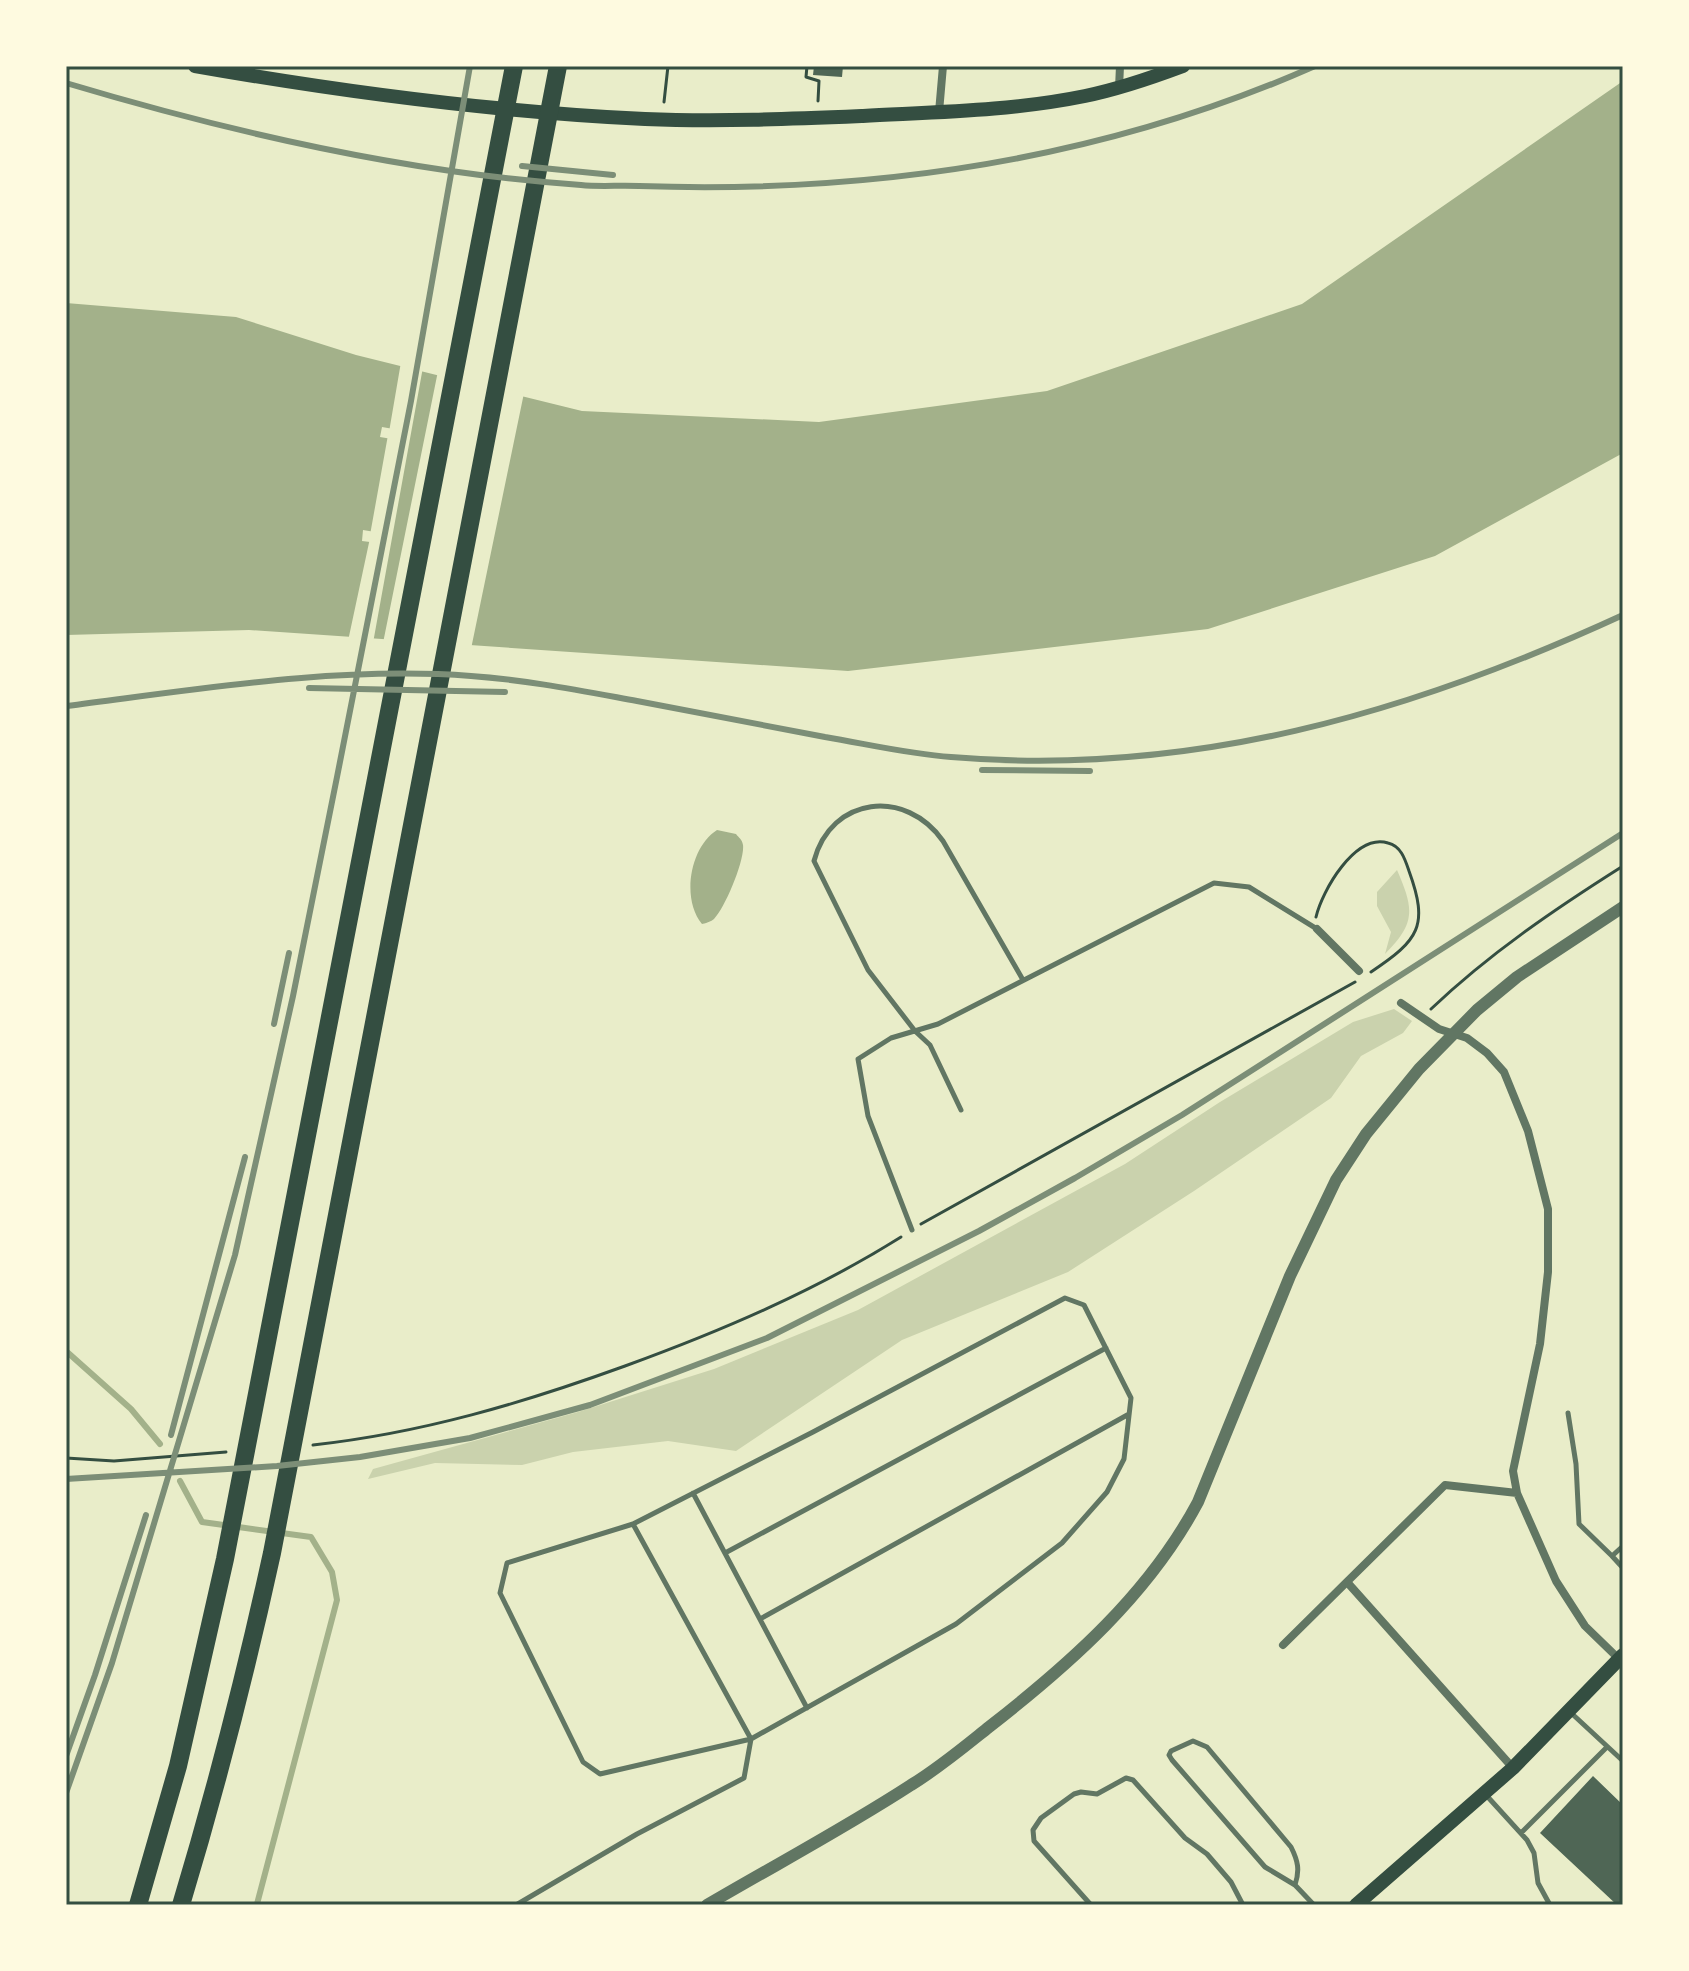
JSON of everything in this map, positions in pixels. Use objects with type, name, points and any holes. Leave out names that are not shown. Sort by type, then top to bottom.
[{"type":"highway","points":[[138,1905],[178,1766],[225,1559],[514,66]]},
{"type":"highway","points":[[181,1905],[246,1671],[272,1553],[558,66]]},
{"type":"main road","points":[[195,66],[297,83],[489,106],[662,119],[775,119],[939,112],[1054,102],[1119,88],[1183,66]]},
{"type":"main road","points":[[1356,1905],[1513,1768],[1621,1657]]},
{"type":"street","points":[[939,112],[943,66]]},
{"type":"street","points":[[1119,88],[1120,66]]},
{"type":"street","points":[[707,1905],[867,1813],[953,1755],[1062,1666],[1114,1618],[1149,1579],[1179,1537],[1198,1502],[1290,1276],[1336,1180],[1366,1134],[1419,1069],[1477,1010],[1517,977],[1623,907]]},
{"type":"street","points":[[1317,929],[1359,971]]},
{"type":"street","points":[[1401,1003],[1439,1029],[1467,1038],[1487,1053],[1504,1072],[1528,1131],[1548,1209],[1548,1272],[1540,1344],[1513,1471],[1517,1493],[1556,1581],[1585,1626],[1621,1657]]},
{"type":"street","points":[[1283,1645],[1445,1485],[1517,1493]]},
{"type":"street","points":[[1347,1582],[1513,1768]]},
{"type":"lane","points":[[961,1110],[930,1045],[915,1031],[868,970],[814,861],[819,841],[830,827],[850,813],[885,805],[903,808],[932,825],[1023,980]]},
{"type":"lane","points":[[912,1230],[868,1116],[858,1059],[891,1038],[938,1024],[1214,883],[1249,887],[1317,929]]},
{"type":"lane","points":[[1065,1298],[1084,1305],[1106,1348],[1131,1398],[1124,1459],[1107,1492],[1062,1543],[956,1624],[751,1739],[600,1774],[583,1762],[500,1593],[507,1563],[633,1524],[1065,1298]]},
{"type":"lane","points":[[725,1553],[1106,1348]]},
{"type":"lane","points":[[1568,1413],[1576,1464],[1579,1524],[1623,1568]]},
{"type":"lane","points":[[760,1619],[1129,1414]]},
{"type":"lane","points":[[693,1493],[807,1708]]},
{"type":"lane","points":[[516,1905],[637,1834],[744,1778],[751,1739],[633,1524]]},
{"type":"lane","points":[[1612,1556],[1623,1546]]},
{"type":"lane","points":[[1569,1711],[1623,1761]]},
{"type":"lane","points":[[1295,1885],[1299,1874],[1298,1859],[1291,1847],[1207,1747],[1193,1741],[1171,1751],[1169,1755],[1172,1760],[1265,1867],[1295,1885],[1314,1905]]},
{"type":"lane","points":[[1521,1833],[1607,1747]]},
{"type":"lane","points":[[1091,1905],[1034,1841],[1033,1830],[1041,1818],[1074,1794],[1097,1794],[1126,1778],[1133,1780],[1185,1838],[1207,1854],[1231,1882],[1243,1905]]},
{"type":"lane","points":[[1484,1793],[1521,1833],[1534,1853],[1538,1883],[1550,1905]]},
{"type":"path","points":[[662,119],[668,66]]},
{"type":"path","points":[[807,66],[806,77],[819,81],[818,101]]},
{"type":"path","points":[[1317,929],[1322,899],[1350,857],[1368,844],[1391,844],[1401,851],[1405,860],[1418,898],[1420,915],[1418,927],[1405,946],[1375,969]]},
{"type":"path","points":[[1421,1018],[1496,952],[1558,906],[1623,866]]},
{"type":"path","points":[[299,1446],[382,1437],[537,1398],[704,1337],[847,1270],[912,1230],[1342,990]]},
{"type":"path","points":[[66,1458],[114,1461],[239,1451]]},
{"type":"shaded area","points":[[1623,81],[1623,453],[1435,556],[1208,629],[848,671],[249,630],[66,635],[66,303],[236,317],[356,355],[582,411],[819,422],[1047,391],[1302,304]],"holes":[[[382,427],[405,431],[404,441],[380,437]],[[363,530],[387,534],[386,544],[362,541]]]},
{"type":"shaded area","points":[[717,830],[736,834],[743,843],[743,852],[723,905],[714,919],[702,924],[692,901],[692,874],[700,848]]},
{"type":"shaded area","points":[[1397,870],[1407,895],[1409,915],[1402,933],[1385,954],[1391,932],[1377,906],[1377,892]]},
{"type":"shaded area","points":[[1394,1009],[1412,1021],[1403,1033],[1361,1056],[1331,1098],[1194,1191],[1068,1272],[902,1340],[736,1451],[668,1441],[573,1452],[522,1465],[435,1463],[368,1479],[373,1469],[578,1412],[714,1369],[858,1310],[1125,1164],[1220,1102],[1353,1022]]},
{"type":"pier","points":[[401,362],[423,367],[373,643],[348,641],[370,538],[383,540],[383,537],[370,535],[388,435],[401,437],[401,434],[389,432]]},
{"type":"pier","points":[[438,371],[524,393],[471,649],[383,643]]},
{"type":"building","points":[[814,66],[843,66],[842,77],[813,75]]},
{"type":"building","points":[[1593,1776],[1623,1805],[1623,1905],[1617,1905],[1540,1833]]},
{"type":"waterway","points":[[66,1351],[131,1409],[160,1444]]},
{"type":"waterway","points":[[180,1481],[202,1522],[311,1537],[332,1572],[337,1600],[257,1904]]},
{"type":"railway","points":[[66,1793],[112,1663],[235,1255],[293,996],[337,777],[411,401],[470,66]]},
{"type":"railway","points":[[66,83],[256,134],[386,161],[588,186],[726,187],[899,177],[984,165],[1068,148],[1152,126],[1234,99],[1315,66]]},
{"type":"railway","points":[[522,166],[613,175]]},
{"type":"railway","points":[[66,706],[217,686],[319,677],[370,674],[471,676],[575,690],[935,756],[1040,761],[1127,757],[1212,747],[1296,731],[1379,709],[1461,682],[1623,615]]},
{"type":"railway","points":[[309,688],[505,692]]},
{"type":"railway","points":[[982,770],[1090,771]]},
{"type":"railway","points":[[66,1479],[277,1466],[360,1457],[470,1438],[590,1405],[767,1338],[979,1231],[1182,1115],[1623,833]]},
{"type":"railway","points":[[274,1024],[289,953]]},
{"type":"railway","points":[[171,1435],[245,1157]]},
{"type":"railway","points":[[66,1756],[146,1515]]}]
